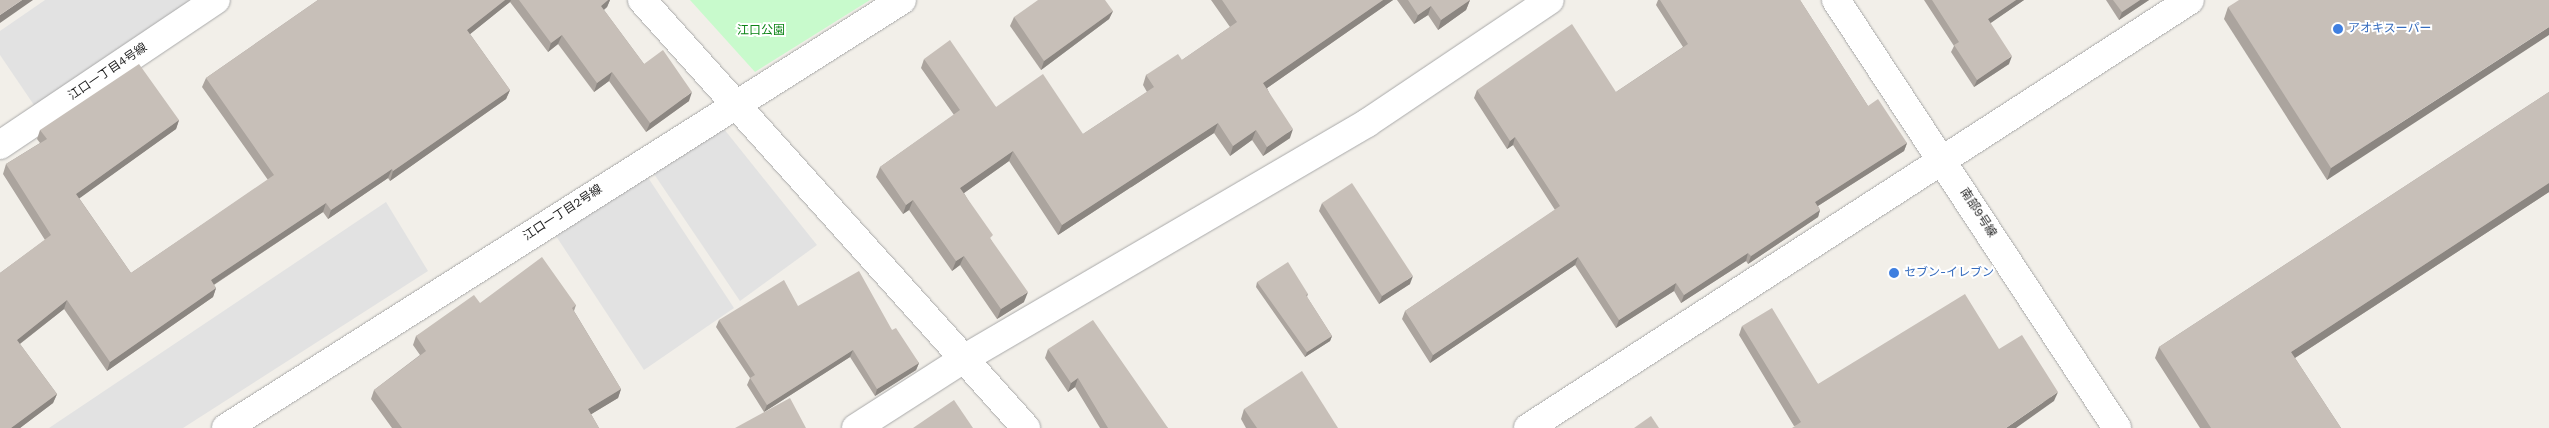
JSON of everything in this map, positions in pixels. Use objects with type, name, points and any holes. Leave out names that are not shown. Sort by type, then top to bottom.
[{"type":"street","name":"江口一丁目4号線","points":[[0,144],[216,0]]},
{"type":"street","points":[[642,0],[1026,428]]},
{"type":"street","name":"江口一丁目2号線","points":[[226,428],[735,103],[902,0]]},
{"type":"street","points":[[856,428],[965,358],[1367,123],[1550,0]]},
{"type":"street","name":"南部9号線","points":[[1836,0],[1942,158],[2117,428]]},
{"type":"street","points":[[1528,428],[1942,158],[2190,0]]},
{"type":"green space","name":"江口公園","points":[[690,0],[870,0],[755,72]]},
{"type":"shaded area","points":[[45,0],[192,0],[36,108],[0,55],[0,31]]},
{"type":"shaded area","points":[[724,129],[817,245],[740,301],[654,174]]},
{"type":"shaded area","points":[[647,176],[734,308],[644,370],[556,236]]},
{"type":"shaded area","points":[[386,202],[428,271],[183,428],[49,428]]},
{"type":"building","points":[[0,0],[22,0],[0,15]]},
{"type":"building","points":[[318,0],[505,0],[467,30],[510,90],[393,171],[392,169],[331,210],[326,203],[211,280],[216,288],[110,362],[67,300],[17,340],[57,394],[11,428],[0,428],[0,273],[51,235],[6,164],[47,139],[40,130],[139,64],[179,120],[76,194],[131,273],[274,175],[206,78]]},
{"type":"building","points":[[519,0],[608,0],[601,6],[644,64],[663,50],[692,92],[650,123],[612,72],[597,83],[562,35],[551,43]]},
{"type":"building","points":[[1038,0],[1105,0],[1113,11],[1044,61],[1014,17]]},
{"type":"building","points":[[1222,0],[1383,0],[1263,83],[1293,129],[1267,147],[1256,130],[1233,146],[1218,123],[1062,225],[1013,151],[960,188],[993,235],[990,238],[1028,292],[1001,309],[964,256],[956,261],[913,200],[906,205],[880,167],[960,110],[924,59],[950,40],[996,107],[1043,74],[1083,134],[1154,87],[1146,75],[1178,54],[1182,60],[1237,22]]},
{"type":"building","points":[[1408,0],[1470,0],[1441,20],[1431,6],[1418,15]]},
{"type":"building","points":[[1660,0],[1800,0],[1868,106],[1878,99],[1907,143],[1815,202],[1820,210],[1751,256],[1748,253],[1684,295],[1676,283],[1619,320],[1578,257],[1433,355],[1405,311],[1560,206],[1515,137],[1510,141],[1477,90],[1572,24],[1616,92],[1688,44]]},
{"type":"building","points":[[1932,0],[2016,0],[1988,19],[2012,56],[1977,80],[1954,45],[1959,42]]},
{"type":"building","points":[[2113,0],[2140,0],[2122,12]]},
{"type":"building","points":[[2239,0],[2549,0],[2549,27],[2331,168],[2228,7]]},
{"type":"building","points":[[2549,92],[2549,183],[2291,352],[2341,428],[2211,428],[2159,347]]},
{"type":"building","points":[[1352,183],[1413,276],[1382,296],[1322,203]]},
{"type":"building","points":[[542,257],[576,305],[572,308],[621,389],[588,409],[599,428],[402,428],[374,390],[426,351],[416,336],[474,295],[480,303]]},
{"type":"building","points":[[1288,262],[1332,336],[1307,352],[1257,282]]},
{"type":"building","points":[[859,271],[892,330],[896,328],[919,363],[877,389],[853,350],[767,405],[750,378],[755,375],[719,320],[784,280],[798,306]]},
{"type":"building","points":[[1965,294],[1999,349],[2022,335],[2058,392],[2006,428],[1792,428],[1801,422],[1742,326],[1772,308],[1818,384]]},
{"type":"building","points":[[1093,320],[1168,428],[1108,428],[1078,378],[1071,383],[1048,349]]},
{"type":"building","points":[[1302,371],[1338,428],[1257,428],[1244,409]]},
{"type":"building","points":[[790,398],[806,428],[735,428]]},
{"type":"building","points":[[954,400],[973,428],[913,428]]},
{"type":"building","points":[[1651,416],[1659,428],[1634,428]]},
{"type":"place","name":"アオキスーパー","points":[[2338,29]]},
{"type":"place","name":"セブン-イレブン","points":[[1894,273]]}]
